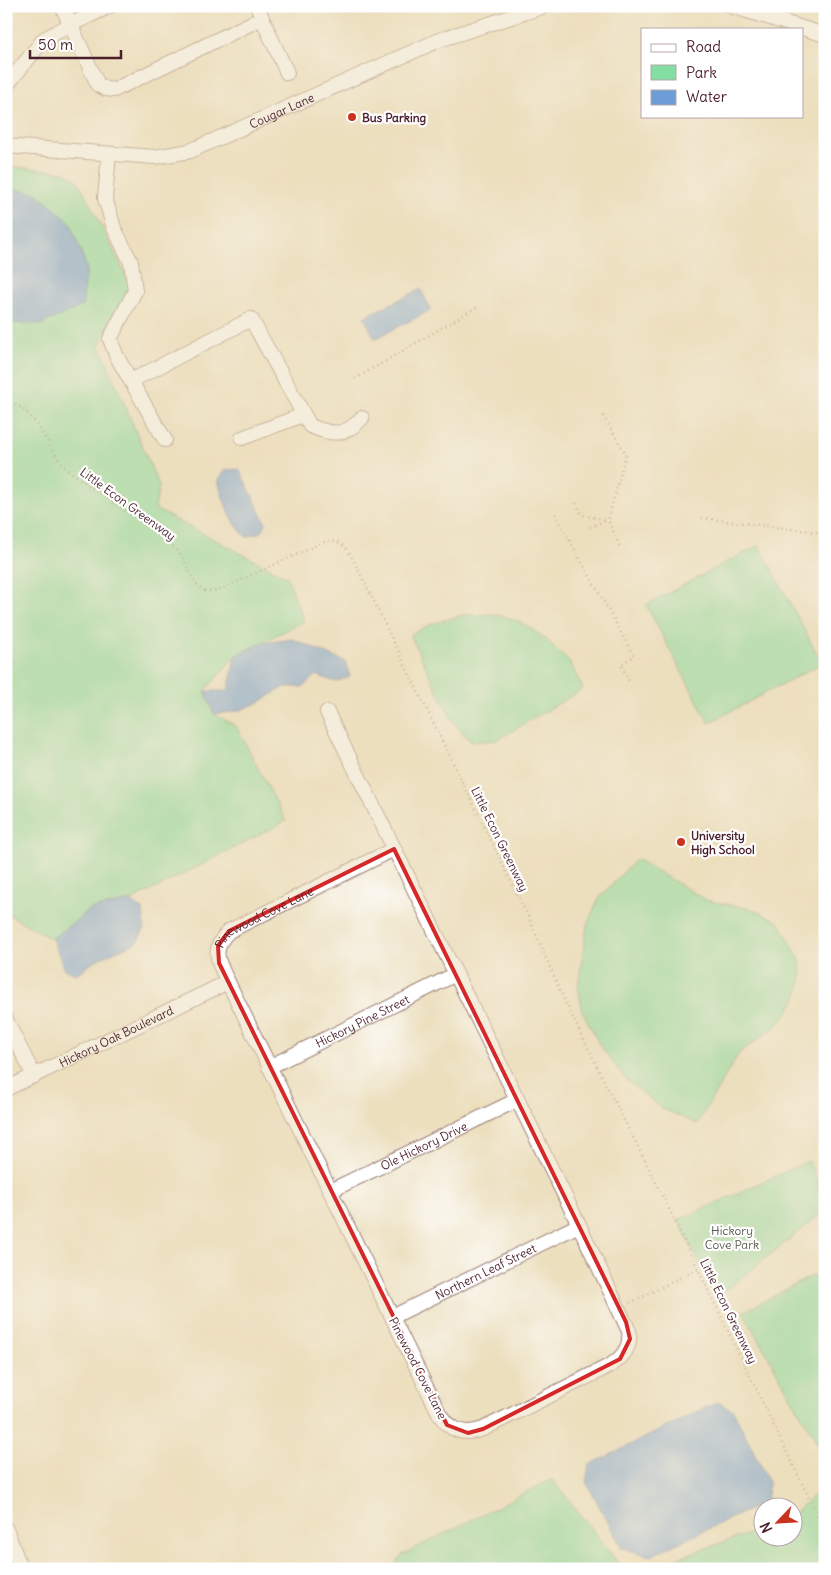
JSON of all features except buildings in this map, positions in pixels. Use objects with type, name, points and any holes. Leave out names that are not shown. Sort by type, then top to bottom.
[{"type":"street","points":[[62,6],[98,85],[106,89],[114,90],[259,12],[287,73]]},
{"type":"street","points":[[6,86],[44,39],[110,6]]},
{"type":"street","name":"Cougar Lane","points":[[6,146],[155,157],[190,151],[439,40],[545,6]]},
{"type":"street","points":[[730,6],[825,34]]},
{"type":"street","points":[[109,154],[106,198],[114,228],[131,262],[135,292],[110,339],[117,357],[165,440]]},
{"type":"street","points":[[131,382],[251,320],[310,426],[326,432],[339,432],[353,428],[362,418]]},
{"type":"street","points":[[242,438],[303,415]]},
{"type":"street","name":"Pinewood Cove Lane","points":[[327,712],[626,1322],[630,1339],[628,1347],[620,1359],[611,1365],[500,1420],[468,1433],[453,1429],[447,1425],[439,1413],[228,982],[217,955],[222,937],[229,931],[394,849]]},
{"type":"street","name":"Hickory Pine Street","points":[[269,1066],[456,974]]},
{"type":"street","name":"Hickory Oak Boulevard","points":[[6,1089],[228,982]]},
{"type":"street","points":[[6,1020],[34,1076]]},
{"type":"street","name":"Ole Hickory Drive","points":[[330,1191],[518,1100]]},
{"type":"street","name":"Northern Leaf Street","points":[[392,1317],[579,1225]]},
{"type":"street","points":[[6,1529],[21,1569]]},
{"type":"path","points":[[355,379],[476,307]]},
{"type":"path","name":"Little Econ Greenway","points":[[6,400],[22,407],[28,412],[39,426],[53,452],[69,471],[175,548],[186,563],[197,585],[202,590],[219,590],[326,541],[336,542],[345,547],[525,910],[560,991],[651,1172],[825,1531]]},
{"type":"path","points":[[603,416],[626,454],[608,520],[620,547]]},
{"type":"path","points":[[576,503],[582,515],[608,520]]},
{"type":"path","points":[[555,514],[634,656],[621,664],[630,683]]},
{"type":"path","points":[[702,518],[825,533]]},
{"type":"path","points":[[590,527],[608,520]]},
{"type":"path","points":[[630,1303],[698,1269]]},
{"type":"highlighted area","points":[[394,849],[626,1322],[630,1339],[620,1359],[483,1429],[468,1433],[447,1425],[219,963],[218,946],[229,931]]},
{"type":"green space","points":[[6,166],[65,172],[78,181],[131,287],[99,344],[159,486],[155,509],[287,577],[304,621],[235,656],[205,691],[214,714],[236,726],[286,821],[131,901],[91,909],[52,939],[6,913]]},
{"type":"green space","points":[[759,545],[822,663],[709,723],[646,605]]},
{"type":"green space","points":[[496,614],[521,622],[547,640],[570,663],[583,689],[497,740],[471,742],[452,720],[410,635],[431,624],[463,615]]},
{"type":"green space","points":[[636,859],[708,901],[752,909],[779,922],[799,958],[802,976],[798,995],[790,1009],[778,1025],[739,1053],[697,1124],[663,1109],[626,1080],[599,1044],[583,1012],[578,986],[587,925],[599,898]]},
{"type":"green space","name":"Hickory Cove Park","points":[[809,1161],[825,1201],[825,1211],[716,1298],[678,1220]]},
{"type":"green space","points":[[825,1272],[825,1457],[743,1312],[812,1276]]},
{"type":"green space","points":[[552,1479],[623,1569],[391,1569],[402,1555]]},
{"type":"green space","points":[[825,1484],[825,1569],[644,1569],[754,1532],[754,1548],[804,1548],[804,1504]]},
{"type":"water","points":[[6,187],[36,193],[70,222],[87,268],[82,306],[42,324],[6,323]]},
{"type":"water","points":[[421,289],[431,310],[375,339],[364,317]]},
{"type":"water","points":[[239,469],[266,523],[262,532],[246,537],[236,525],[228,510],[218,479],[225,470]]},
{"type":"water","points":[[293,639],[346,662],[350,677],[335,682],[316,675],[303,687],[285,687],[260,702],[238,711],[214,714],[205,691],[228,691],[235,656],[262,643]]},
{"type":"water","points":[[131,901],[143,910],[145,928],[137,942],[100,958],[76,974],[65,970],[52,939],[91,909]]},
{"type":"water","points":[[717,1402],[733,1410],[769,1482],[767,1498],[754,1498],[754,1508],[650,1556],[622,1548],[586,1482],[589,1465]]},
{"type":"place","name":"Bus Parking","points":[[352,117]]},
{"type":"place","name":"University High School","points":[[681,842]]}]
